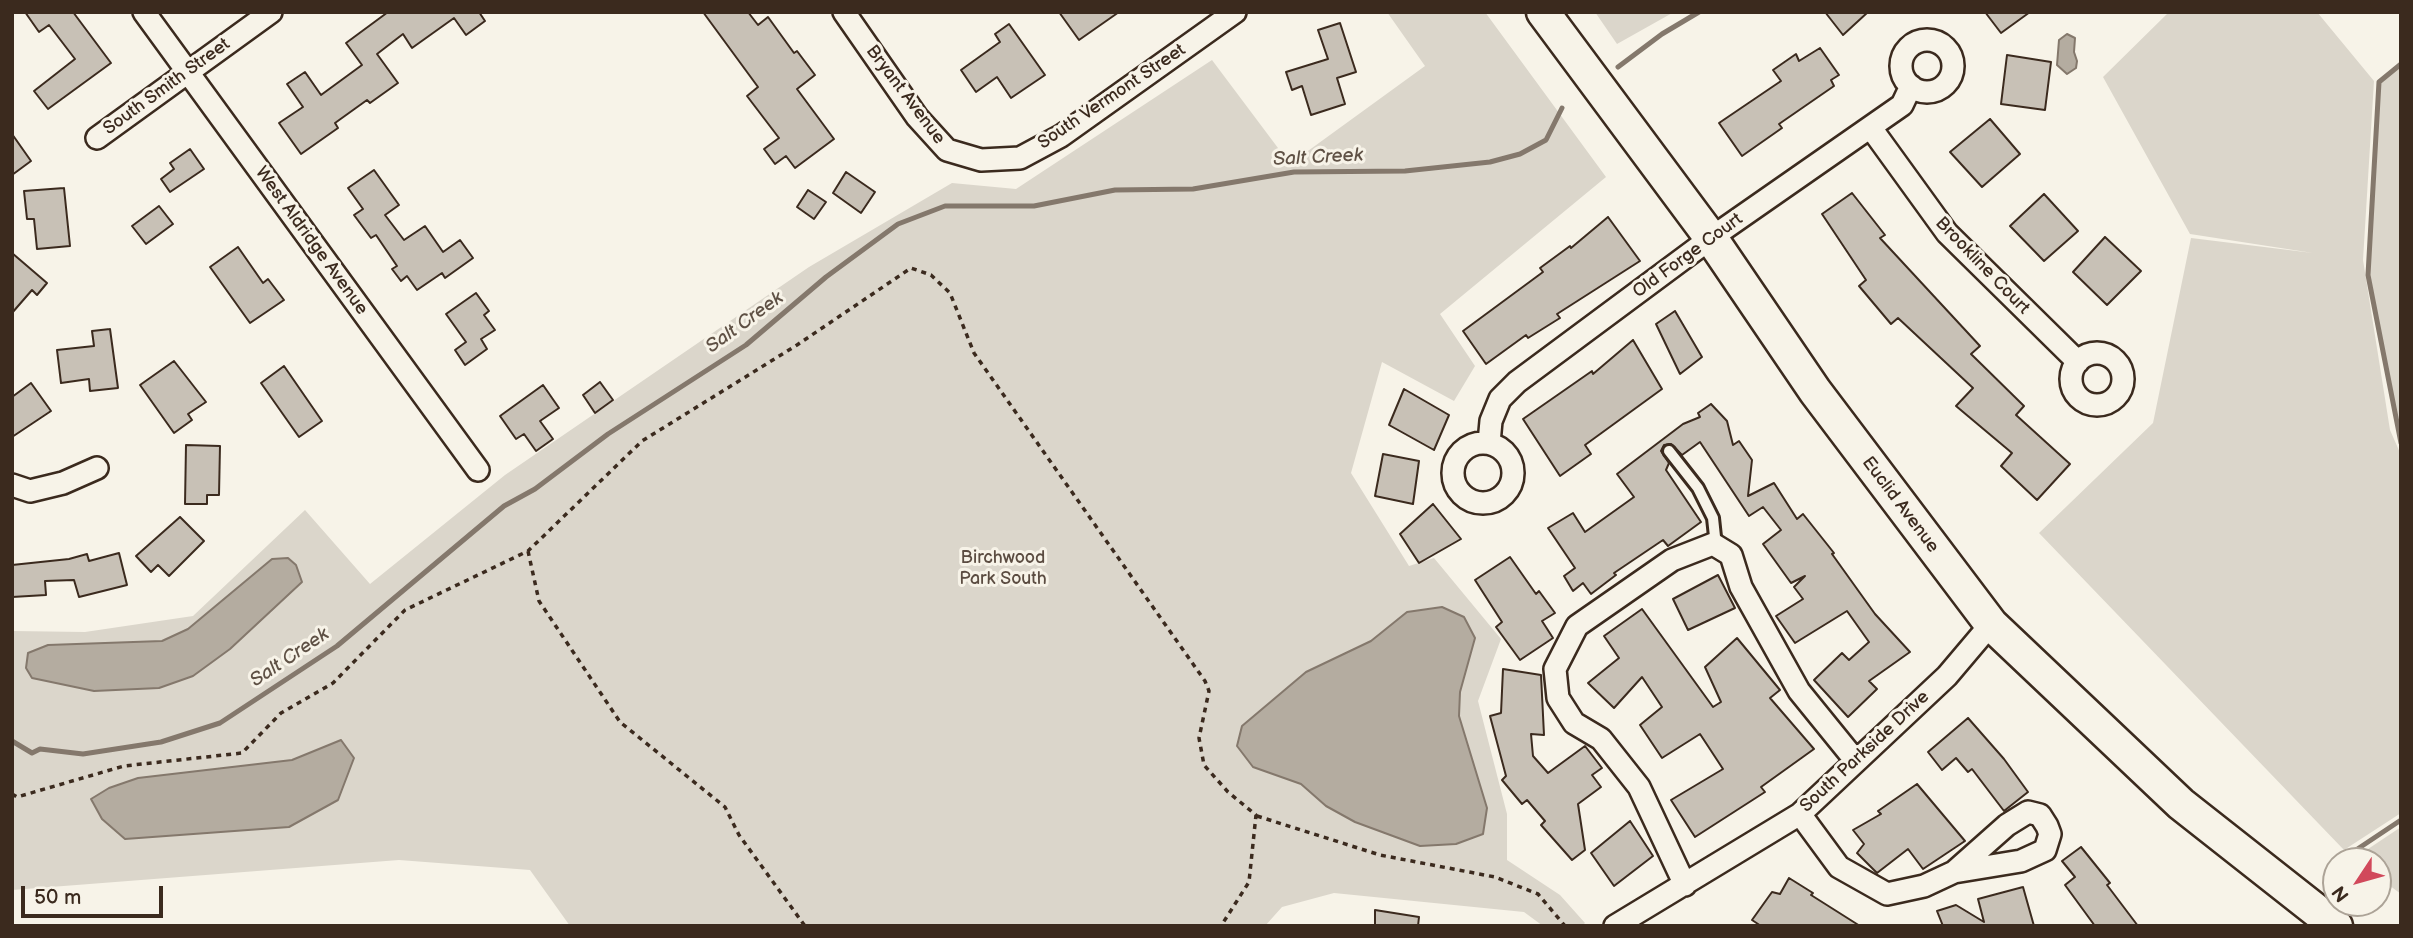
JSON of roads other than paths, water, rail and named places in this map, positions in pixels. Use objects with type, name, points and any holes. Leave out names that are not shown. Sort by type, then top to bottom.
[{"type":"main road","name":"Euclid Avenue","points":[[1543,12],[1711,238],[1815,391],[1991,624],[2181,804],[2336,926]]},
{"type":"street","name":"West Aldridge Avenue","points":[[144,12],[478,470]]},
{"type":"street","name":"South Smith Street","points":[[97,138],[271,12]]},
{"type":"street","name":"Bryant Avenue","points":[[844,12],[917,117],[947,150],[981,160]]},
{"type":"street","name":"South Vermont Street","points":[[981,160],[1020,158],[1061,136],[1235,12]]},
{"type":"street","name":"Old Forge Court","points":[[1489,443],[1491,421],[1500,399],[1517,382],[1711,238],[1902,105],[1911,86]]},
{"type":"street","name":"Brookline Court","points":[[1871,128],[1947,233],[2078,362]]},
{"type":"street","points":[[12,485],[30,491],[63,483],[97,468]]},
{"type":"street","points":[[1685,885],[1639,786],[1601,739],[1574,723],[1558,698],[1555,669],[1577,626],[1672,560],[1713,544],[1731,555],[1741,587],[1799,691],[1855,761]]},
{"type":"street","name":"South Parkside Drive","points":[[1615,926],[1800,814],[1947,676],[1991,624]]},
{"type":"street","points":[[1800,814],[1839,867],[1887,894],[1924,886],[1954,872]]},
{"type":"lane","points":[[1669,451],[1698,488],[1713,518],[1716,546]]},
{"type":"waterway","name":"Salt Creek","points":[[1618,67],[1662,34],[1699,12]]},
{"type":"waterway","points":[[2401,64],[2379,82],[2368,275],[2401,443]]},
{"type":"waterway","name":"Salt Creek","points":[[12,741],[32,753],[40,749],[83,754],[161,742],[220,723],[337,646],[504,506],[535,489],[608,434],[746,345],[826,277],[898,224],[945,206],[1034,206],[1115,190],[1193,189],[1294,172],[1405,171],[1490,162],[1520,154],[1546,140],[1562,108]]},
{"type":"waterway","points":[[2360,847],[2401,820]]},
{"type":"park label","name":"Birchwood Park South","points":[[1003,568]]}]
